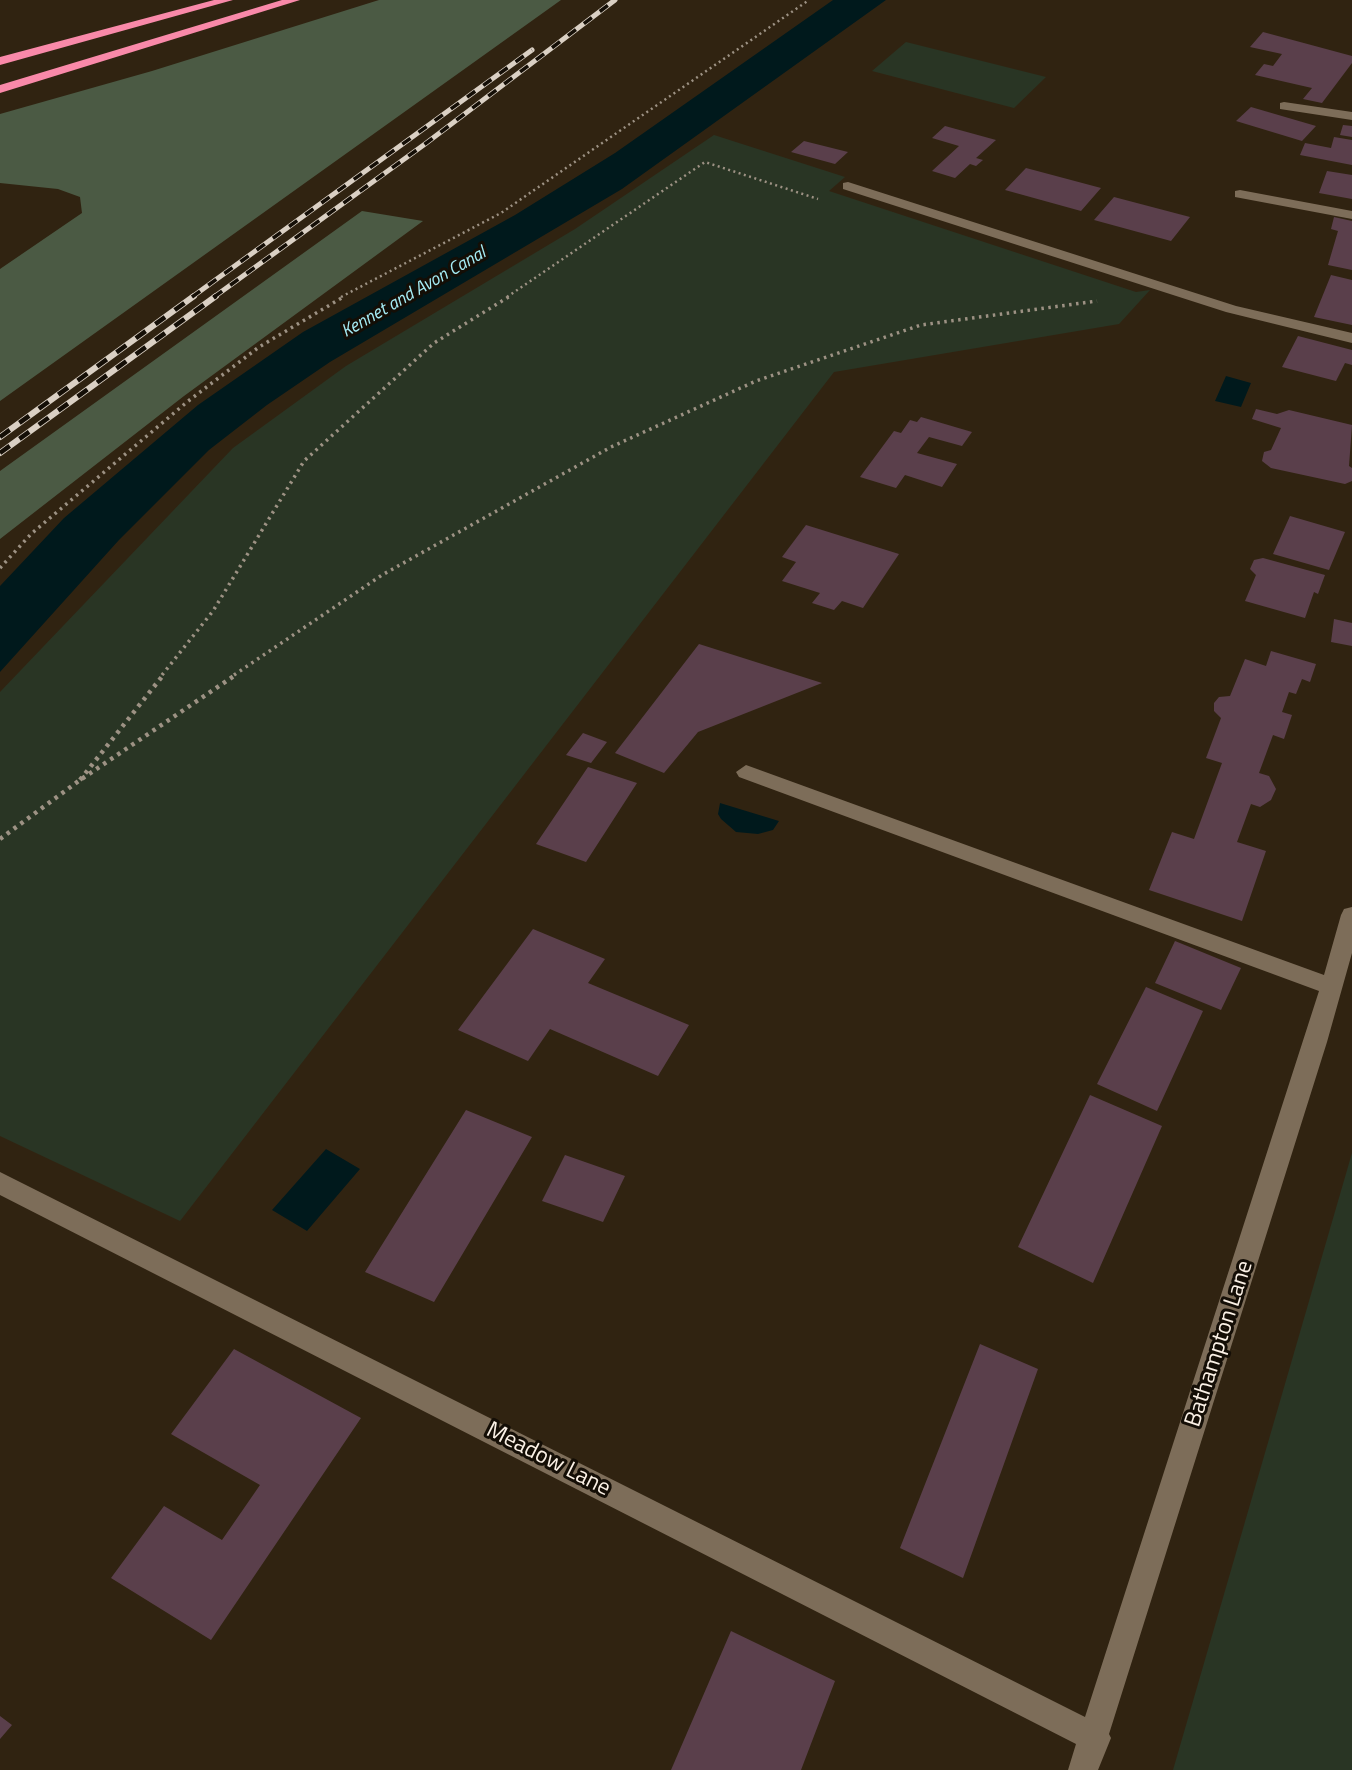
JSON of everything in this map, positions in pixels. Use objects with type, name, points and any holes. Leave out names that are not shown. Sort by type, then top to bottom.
[{"type":"highway","points":[[0,50],[199,0]]},
{"type":"highway","points":[[0,61],[227,0]]},
{"type":"highway","points":[[0,87],[140,48],[294,0]]},
{"type":"street","points":[[1284,106],[1352,116]]},
{"type":"street","points":[[848,186],[1231,309],[1352,338]]},
{"type":"street","points":[[1240,194],[1352,215]]},
{"type":"street","points":[[746,772],[1332,987]]},
{"type":"street","name":"Bathampton Lane","points":[[1083,1770],[1096,1738],[1332,987],[1352,915]]},
{"type":"street","name":"Meadow Lane","points":[[0,1183],[1096,1738]]},
{"type":"path","points":[[0,569],[42,525],[187,402],[260,346],[327,305],[502,213],[809,0]]},
{"type":"path","points":[[80,780],[213,611],[304,461],[434,343],[534,281],[705,162],[821,200]]},
{"type":"path","points":[[0,839],[80,780],[382,575],[611,447],[756,381],[921,324],[1119,298],[1153,285]]},
{"type":"green space","points":[[379,0],[561,0],[0,401],[0,269],[82,213],[80,197],[58,189],[0,183],[0,114],[152,71]]},
{"type":"green space","points":[[906,42],[1046,77],[1014,108],[872,71]]},
{"type":"green space","points":[[714,135],[845,177],[829,191],[1136,292],[1150,290],[1119,324],[834,372],[180,1221],[0,1136],[0,692],[233,448],[346,366],[575,229]]},
{"type":"green space","points":[[362,211],[423,221],[184,396],[0,539],[0,471]]},
{"type":"green space","points":[[1352,1153],[1352,1770],[1173,1770]]},
{"type":"water","name":"Kennet and Avon Canal","points":[[833,0],[886,0],[622,189],[330,362],[267,405],[209,450],[119,540],[0,672],[0,586],[64,518],[198,405],[303,332],[515,215],[615,153]]},
{"type":"water","points":[[1226,376],[1251,383],[1241,407],[1215,401]]},
{"type":"water","points":[[720,803],[779,821],[773,830],[758,834],[736,832],[718,814]]},
{"type":"water","points":[[326,1149],[360,1169],[307,1231],[272,1210]]},
{"type":"building","points":[[1263,32],[1352,56],[1352,63],[1322,103],[1303,99],[1312,88],[1255,75],[1264,64],[1273,66],[1282,54],[1250,47]]},
{"type":"building","points":[[1251,107],[1316,126],[1302,141],[1236,121]]},
{"type":"building","points":[[1343,125],[1352,126],[1352,137],[1340,135]]},
{"type":"building","points":[[945,126],[996,140],[976,158],[983,160],[976,166],[970,164],[955,178],[932,171],[959,146],[932,138]]},
{"type":"building","points":[[1334,137],[1352,140],[1352,165],[1300,155],[1305,143],[1331,148]]},
{"type":"building","points":[[804,141],[848,152],[835,164],[791,152]]},
{"type":"building","points":[[1026,168],[1101,188],[1081,211],[1005,190]]},
{"type":"building","points":[[1327,171],[1352,175],[1352,199],[1319,193]]},
{"type":"building","points":[[1114,197],[1190,217],[1171,241],[1094,220]]},
{"type":"building","points":[[1334,217],[1352,221],[1352,270],[1328,265],[1338,231],[1331,229]]},
{"type":"building","points":[[1331,275],[1352,280],[1352,325],[1314,317]]},
{"type":"building","points":[[1298,336],[1352,350],[1352,365],[1345,363],[1336,381],[1282,367]]},
{"type":"building","points":[[1256,409],[1277,414],[1289,410],[1352,425],[1349,466],[1352,468],[1352,481],[1345,484],[1271,468],[1262,461],[1264,452],[1271,450],[1281,428],[1252,419]]},
{"type":"building","points":[[921,417],[972,432],[962,446],[929,437],[917,453],[957,464],[942,487],[905,475],[896,488],[860,477],[894,431],[901,433],[910,420],[917,422]]},
{"type":"building","points":[[1290,516],[1345,532],[1329,570],[1273,554]]},
{"type":"building","points":[[806,525],[899,554],[863,608],[842,601],[834,610],[812,603],[820,593],[782,581],[796,562],[782,557]]},
{"type":"building","points":[[1263,558],[1325,575],[1318,594],[1314,592],[1305,618],[1245,601],[1256,575],[1250,569],[1254,560]]},
{"type":"building","points":[[1334,619],[1352,623],[1352,646],[1331,642]]},
{"type":"building","points":[[699,644],[822,683],[698,732],[664,773],[615,753]]},
{"type":"building","points":[[1271,651],[1316,664],[1310,682],[1302,679],[1296,694],[1289,692],[1282,712],[1292,715],[1284,739],[1273,735],[1259,773],[1269,776],[1276,789],[1271,800],[1260,807],[1251,804],[1237,842],[1266,851],[1242,921],[1149,890],[1172,832],[1194,839],[1222,763],[1206,758],[1221,718],[1214,711],[1214,703],[1219,697],[1230,696],[1245,659],[1266,666]]},
{"type":"building","points":[[583,733],[607,742],[591,763],[566,755]]},
{"type":"building","points":[[588,767],[637,783],[586,862],[536,844]]},
{"type":"building","points":[[533,929],[605,959],[588,983],[689,1025],[658,1076],[550,1029],[528,1061],[458,1030]]},
{"type":"building","points":[[1175,941],[1241,968],[1221,1010],[1155,983]]},
{"type":"building","points":[[1146,987],[1203,1011],[1157,1111],[1097,1084]]},
{"type":"building","points":[[1090,1095],[1162,1126],[1093,1283],[1018,1247]]},
{"type":"building","points":[[466,1110],[532,1137],[434,1302],[365,1272]]},
{"type":"building","points":[[565,1155],[625,1176],[603,1222],[542,1201]]},
{"type":"building","points":[[980,1344],[1038,1369],[963,1578],[900,1548]]},
{"type":"building","points":[[234,1349],[361,1418],[211,1640],[111,1578],[164,1506],[222,1540],[260,1485],[171,1434]]},
{"type":"building","points":[[731,1631],[835,1681],[801,1770],[671,1770]]},
{"type":"building","points":[[0,1716],[12,1725],[0,1739]]},
{"type":"railway","points":[[214,297],[425,144],[615,0]]},
{"type":"railway","points":[[192,297],[532,50]]},
{"type":"railway","points":[[0,437],[194,296]]},
{"type":"railway","points":[[0,453],[216,296]]}]
